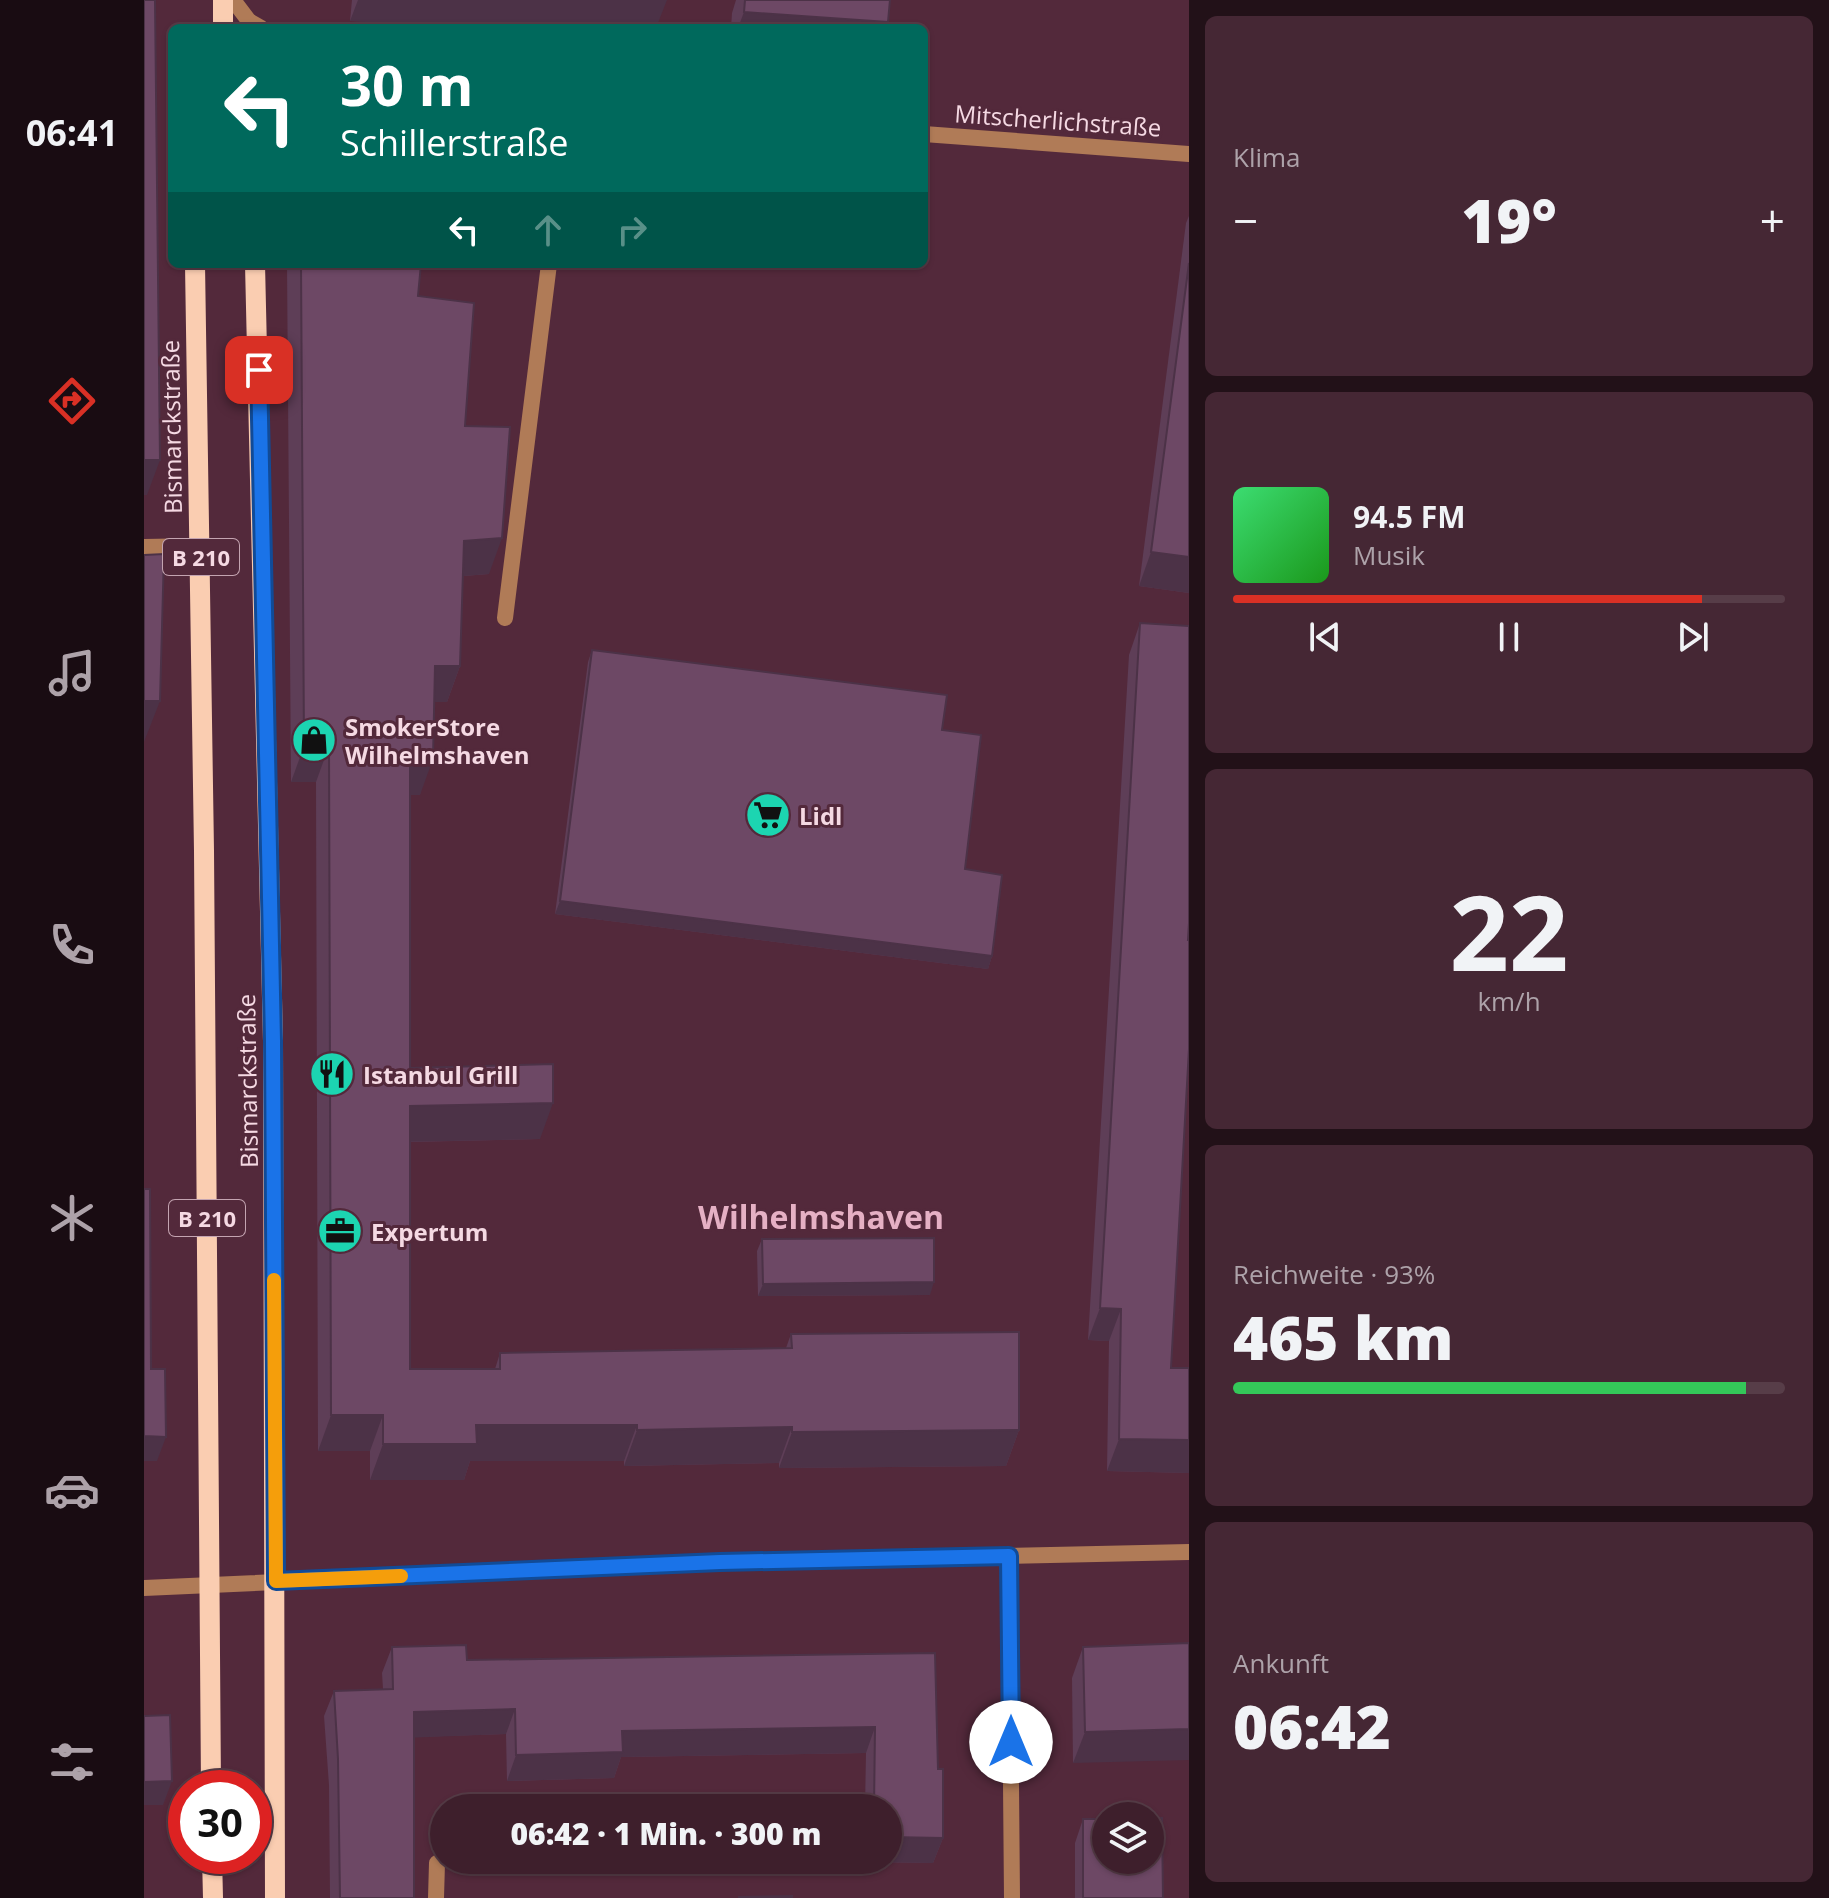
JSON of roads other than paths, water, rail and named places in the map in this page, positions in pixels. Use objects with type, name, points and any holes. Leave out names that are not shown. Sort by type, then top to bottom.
[{"type":"main road","points":[[223,0],[223,24]]},
{"type":"main road","name":"Bismarckstraße","points":[[195,268],[211,1770]]},
{"type":"main road","name":"Bismarckstraße","points":[[255,268],[273,1041],[275,1898]]},
{"type":"main road","points":[[212,1874],[213,1898]]},
{"type":"street","points":[[233,0],[254,24]]},
{"type":"street","name":"Mitscherlichstraße","points":[[928,134],[1189,154]]},
{"type":"street","points":[[505,618],[549,268]]},
{"type":"street","points":[[144,547],[200,546]]},
{"type":"street","points":[[144,1588],[720,1562],[1189,1552]]},
{"type":"street","points":[[1009,1556],[1012,1898]]},
{"type":"street","points":[[436,1898],[437,1874]]},
{"type":"place","name":"SmokerStore Wilhelmshaven","points":[[314,740]]},
{"type":"place","name":"Lidl","points":[[768,815]]},
{"type":"place","name":"Istanbul Grill","points":[[332,1074]]},
{"type":"place","name":"Expertum","points":[[340,1231]]},
{"type":"district","name":"Wilhelmshaven","points":[[821,1216]]}]
